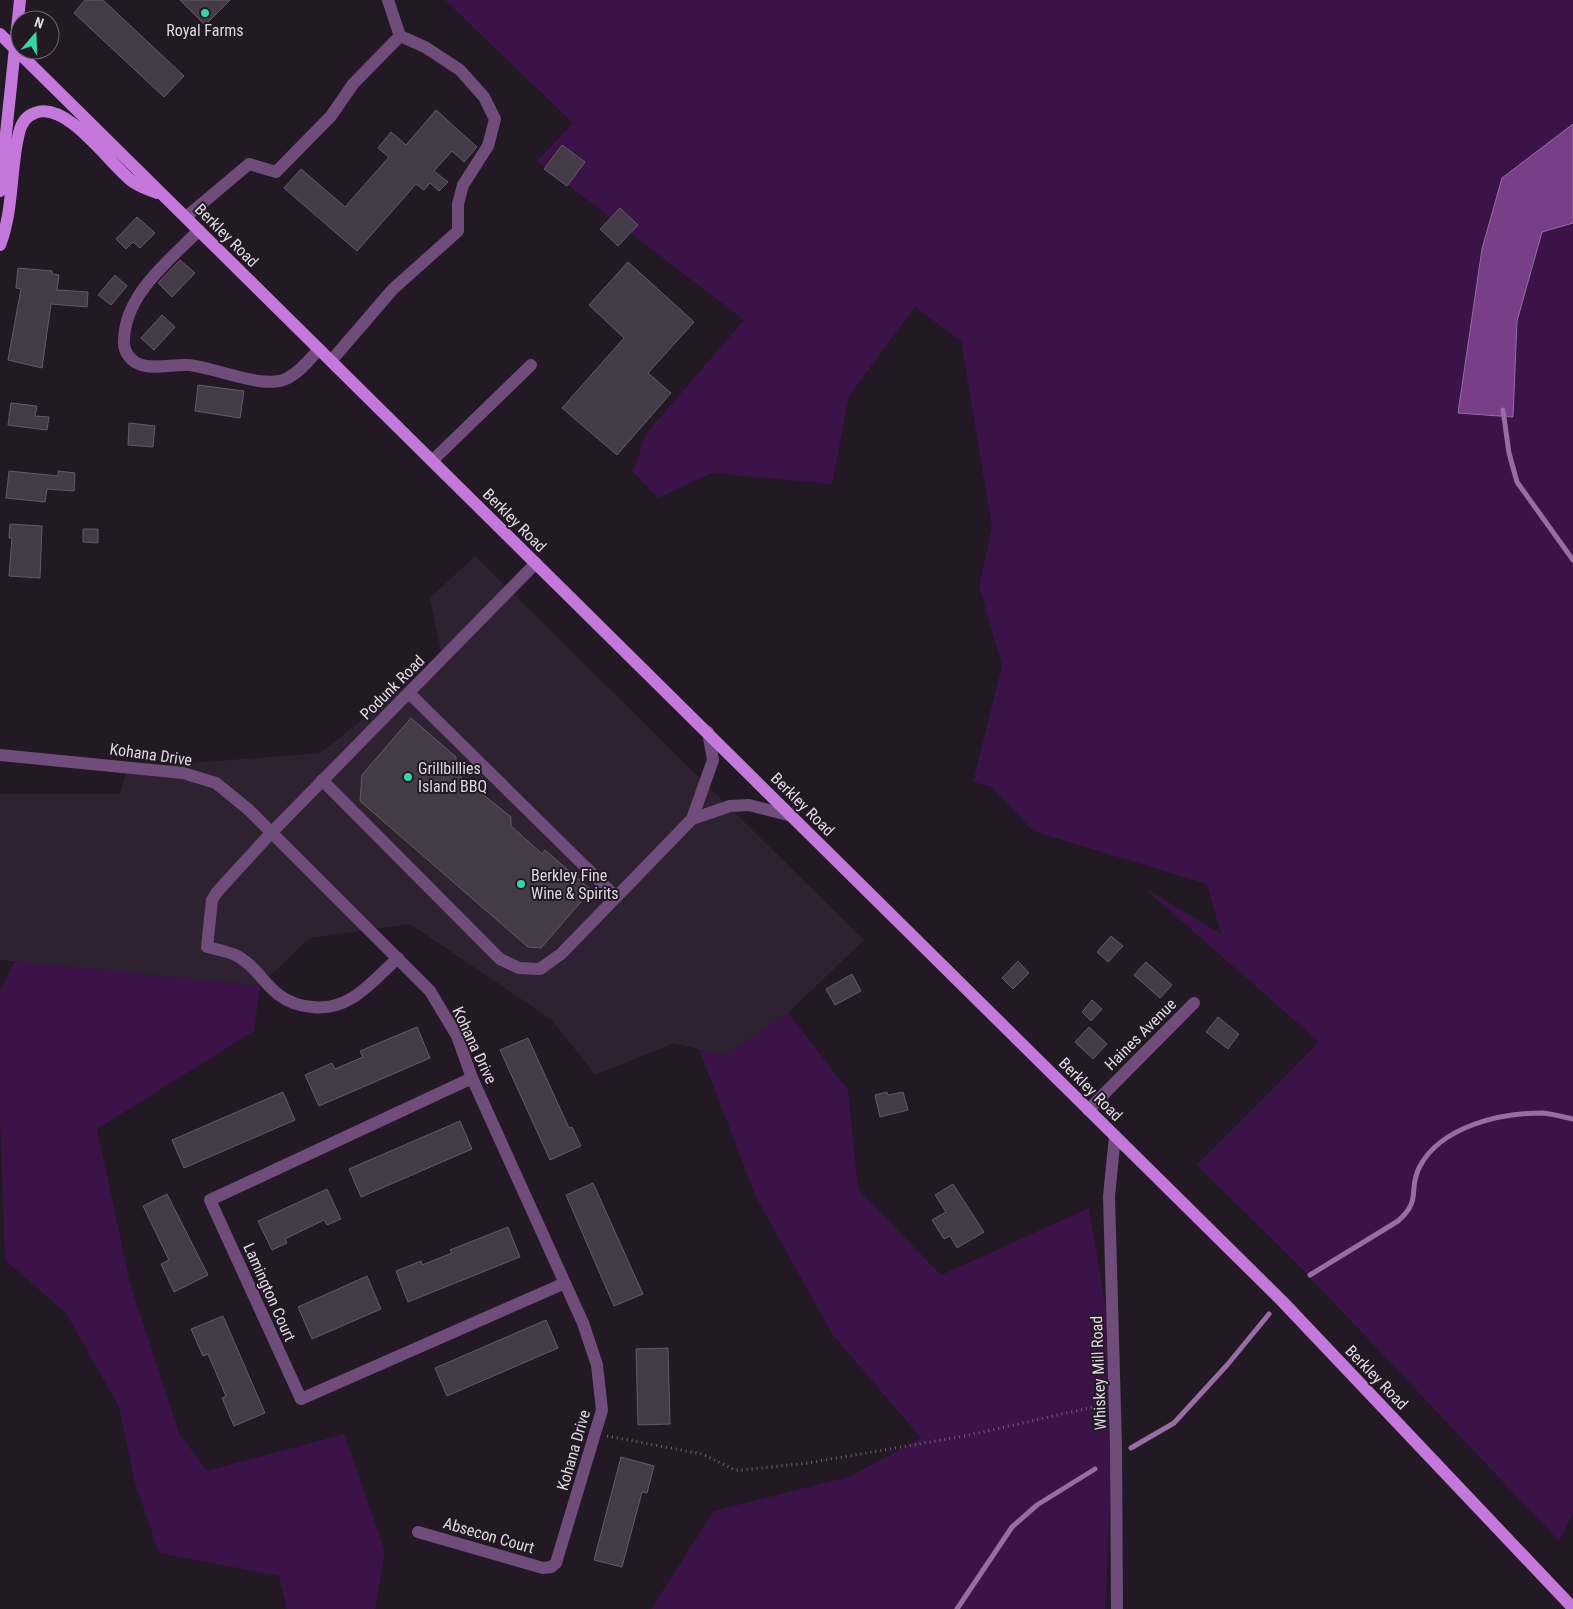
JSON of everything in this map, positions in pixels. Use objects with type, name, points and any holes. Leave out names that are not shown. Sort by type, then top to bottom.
[{"type":"main road","name":"Berkley Road","points":[[0,34],[10,44]]},
{"type":"main road","points":[[0,244],[3,227],[3,132],[12,60]]},
{"type":"main road","name":"Berkley Road","points":[[26,60],[1282,1301],[1573,1608]]},
{"type":"main road","points":[[3,183],[19,131],[27,116],[37,112],[48,111],[62,116],[82,132],[133,182],[167,198]]},
{"type":"street","points":[[331,361],[393,289],[458,231],[458,204],[463,185],[488,146],[495,119],[484,97],[460,70],[425,47],[400,36],[388,0]]},
{"type":"street","points":[[186,217],[249,164],[276,172],[331,116],[353,84],[400,36]]},
{"type":"street","points":[[3,132],[19,131]]},
{"type":"street","points":[[199,230],[143,290],[130,309],[124,329],[123,346],[129,358],[140,365],[186,365],[211,368],[268,382],[286,379],[303,368],[319,350]]},
{"type":"street","points":[[432,461],[531,365]]},
{"type":"street","name":"Podunk Road","points":[[398,958],[354,999],[329,1008],[317,1008],[290,1001],[279,995],[246,962],[234,954],[207,947],[212,900],[271,833],[536,563]]},
{"type":"street","points":[[408,693],[616,897]]},
{"type":"street","points":[[322,780],[500,959],[519,968],[540,969],[561,954],[692,819],[713,760],[708,732]]},
{"type":"street","name":"Kohana Drive","points":[[0,755],[191,775],[216,783],[249,810],[430,991],[457,1036],[472,1078],[583,1324],[597,1365],[602,1410],[597,1434],[556,1563],[551,1567]]},
{"type":"street","points":[[692,819],[730,806],[748,805],[792,816]]},
{"type":"street","name":"Haines Avenue","points":[[1088,1110],[1194,1003]]},
{"type":"street","name":"Lamington Court","points":[[472,1078],[210,1200],[301,1399],[565,1283]]},
{"type":"street","name":"Whiskey Mill Road","points":[[1115,1136],[1109,1196],[1115,1402],[1117,1609]]},
{"type":"street","name":"Absecon Court","points":[[418,1532],[543,1568],[551,1567]]},
{"type":"path","points":[[597,1434],[702,1454],[734,1470],[743,1470],[808,1463],[965,1436],[1115,1402]]},
{"type":"shaded area","points":[[445,0],[1573,0],[1573,124],[1502,178],[1482,249],[1458,413],[1513,416],[1517,321],[1542,231],[1573,223],[1573,1514],[1559,1541],[1301,1268],[1197,1165],[1319,1042],[1143,887],[1221,934],[1207,884],[1033,831],[992,787],[973,782],[1002,666],[979,586],[992,528],[961,341],[915,307],[849,396],[832,484],[712,473],[658,498],[633,472],[646,434],[744,320],[537,161],[573,123]]},
{"type":"shaded area","points":[[1573,124],[1573,223],[1542,232],[1517,321],[1513,417],[1458,413],[1482,249],[1502,178]]},
{"type":"shaded area","points":[[475,556],[864,940],[788,1013],[725,1056],[674,1043],[595,1075],[552,1020],[410,924],[309,938],[260,986],[0,960],[0,794],[120,794],[127,768],[320,753],[442,657],[430,598]]},
{"type":"shaded area","points":[[15,961],[260,986],[254,1031],[97,1129],[130,1283],[179,1433],[207,1471],[344,1434],[385,1551],[375,1609],[287,1609],[279,1576],[159,1553],[134,1479],[119,1407],[66,1313],[5,1260],[0,1119],[0,990]]},
{"type":"shaded area","points":[[788,1013],[848,1090],[858,1189],[941,1275],[1089,1208],[1116,1367],[1105,1609],[651,1609],[714,1511],[851,1476],[921,1438],[833,1335],[757,1199],[699,1049],[725,1056]]},
{"type":"building","points":[[85,0],[103,0],[184,76],[164,97],[74,13]]},
{"type":"building","name":"Royal Farms","points":[[180,0],[230,0],[205,25]]},
{"type":"building","points":[[436,110],[477,147],[464,162],[452,151],[434,171],[448,182],[439,191],[430,183],[424,190],[416,184],[357,251],[284,188],[301,169],[345,207],[389,157],[378,148],[391,132],[406,145]]},
{"type":"building","points":[[562,145],[585,162],[567,186],[544,169]]},
{"type":"building","points":[[620,208],[638,225],[618,246],[600,229]]},
{"type":"building","points":[[137,217],[155,233],[140,248],[133,242],[126,249],[116,239]]},
{"type":"building","points":[[180,260],[195,273],[172,297],[158,283]]},
{"type":"building","points":[[628,262],[694,322],[648,373],[671,393],[617,455],[562,408],[624,338],[589,305]]},
{"type":"building","points":[[18,268],[52,271],[52,274],[59,275],[57,290],[88,292],[87,307],[51,304],[42,368],[8,360],[21,289],[16,288]]},
{"type":"building","points":[[115,275],[127,286],[111,305],[98,295]]},
{"type":"building","points":[[162,315],[175,327],[154,350],[141,338]]},
{"type":"building","points":[[198,385],[244,391],[240,418],[195,411]]},
{"type":"building","points":[[11,403],[37,406],[35,416],[49,417],[47,430],[8,425]]},
{"type":"building","points":[[129,423],[155,426],[153,447],[128,445]]},
{"type":"building","points":[[9,471],[58,476],[58,471],[75,473],[74,491],[47,489],[45,502],[6,498]]},
{"type":"building","points":[[10,524],[42,526],[40,578],[9,576],[12,538],[9,538]]},
{"type":"building","points":[[83,529],[98,529],[98,543],[83,542]]},
{"type":"building","points":[[411,718],[456,757],[455,772],[511,817],[511,826],[542,854],[545,850],[591,890],[541,948],[528,947],[360,801],[362,775]]},
{"type":"building","points":[[1111,936],[1123,946],[1108,962],[1097,952]]},
{"type":"building","points":[[1018,961],[1029,973],[1013,989],[1002,978]]},
{"type":"building","points":[[1146,962],[1172,985],[1160,998],[1134,975]]},
{"type":"building","points":[[852,974],[861,991],[835,1005],[826,989]]},
{"type":"building","points":[[1092,1000],[1102,1009],[1091,1021],[1082,1012]]},
{"type":"building","points":[[1218,1017],[1239,1034],[1228,1049],[1206,1032]]},
{"type":"building","points":[[417,1027],[430,1058],[319,1106],[305,1075],[332,1063],[335,1069],[363,1057],[360,1051]]},
{"type":"building","points":[[1089,1027],[1107,1044],[1093,1059],[1075,1042]]},
{"type":"building","points":[[528,1038],[569,1128],[572,1127],[581,1146],[550,1160],[500,1050]]},
{"type":"building","points":[[283,1092],[295,1120],[184,1168],[172,1140]]},
{"type":"building","points":[[887,1092],[888,1095],[903,1092],[908,1110],[880,1117],[875,1095]]},
{"type":"building","points":[[460,1121],[472,1149],[361,1197],[349,1169]]},
{"type":"building","points":[[593,1183],[643,1294],[614,1306],[566,1195]]},
{"type":"building","points":[[953,1184],[984,1232],[957,1248],[950,1236],[944,1239],[932,1220],[946,1212],[935,1195]]},
{"type":"building","points":[[327,1189],[341,1219],[327,1225],[324,1220],[285,1239],[287,1243],[272,1250],[258,1221]]},
{"type":"building","points":[[167,1194],[208,1275],[174,1292],[161,1264],[169,1260],[143,1206]]},
{"type":"building","points":[[508,1227],[520,1257],[408,1302],[396,1271],[421,1261],[422,1265],[452,1253],[450,1250]]},
{"type":"building","points":[[367,1276],[381,1309],[312,1339],[298,1307]]},
{"type":"building","points":[[223,1316],[265,1413],[234,1426],[222,1398],[226,1396],[208,1354],[203,1356],[191,1329]]},
{"type":"building","points":[[546,1320],[558,1348],[447,1396],[435,1368]]},
{"type":"building","points":[[668,1348],[670,1424],[638,1425],[636,1349]]},
{"type":"building","points":[[621,1457],[654,1466],[647,1493],[642,1492],[622,1567],[594,1560]]},
{"type":"waterway","points":[[1503,410],[1509,453],[1517,482],[1573,560]]},
{"type":"waterway","points":[[1310,1275],[1398,1221],[1406,1213],[1413,1200],[1416,1174],[1420,1166],[1430,1152],[1442,1141],[1457,1132],[1491,1119],[1526,1114],[1543,1113],[1573,1119]]},
{"type":"waterway","points":[[1131,1448],[1174,1423],[1228,1364],[1269,1314]]},
{"type":"waterway","points":[[957,1609],[1012,1527],[1037,1505],[1095,1469]]},
{"type":"place","name":"Royal Farms","points":[[205,13]]},
{"type":"place","name":"Grillbillies Island BBQ","points":[[408,777]]},
{"type":"place","name":"Berkley Fine Wine & Spirits","points":[[521,884]]}]
